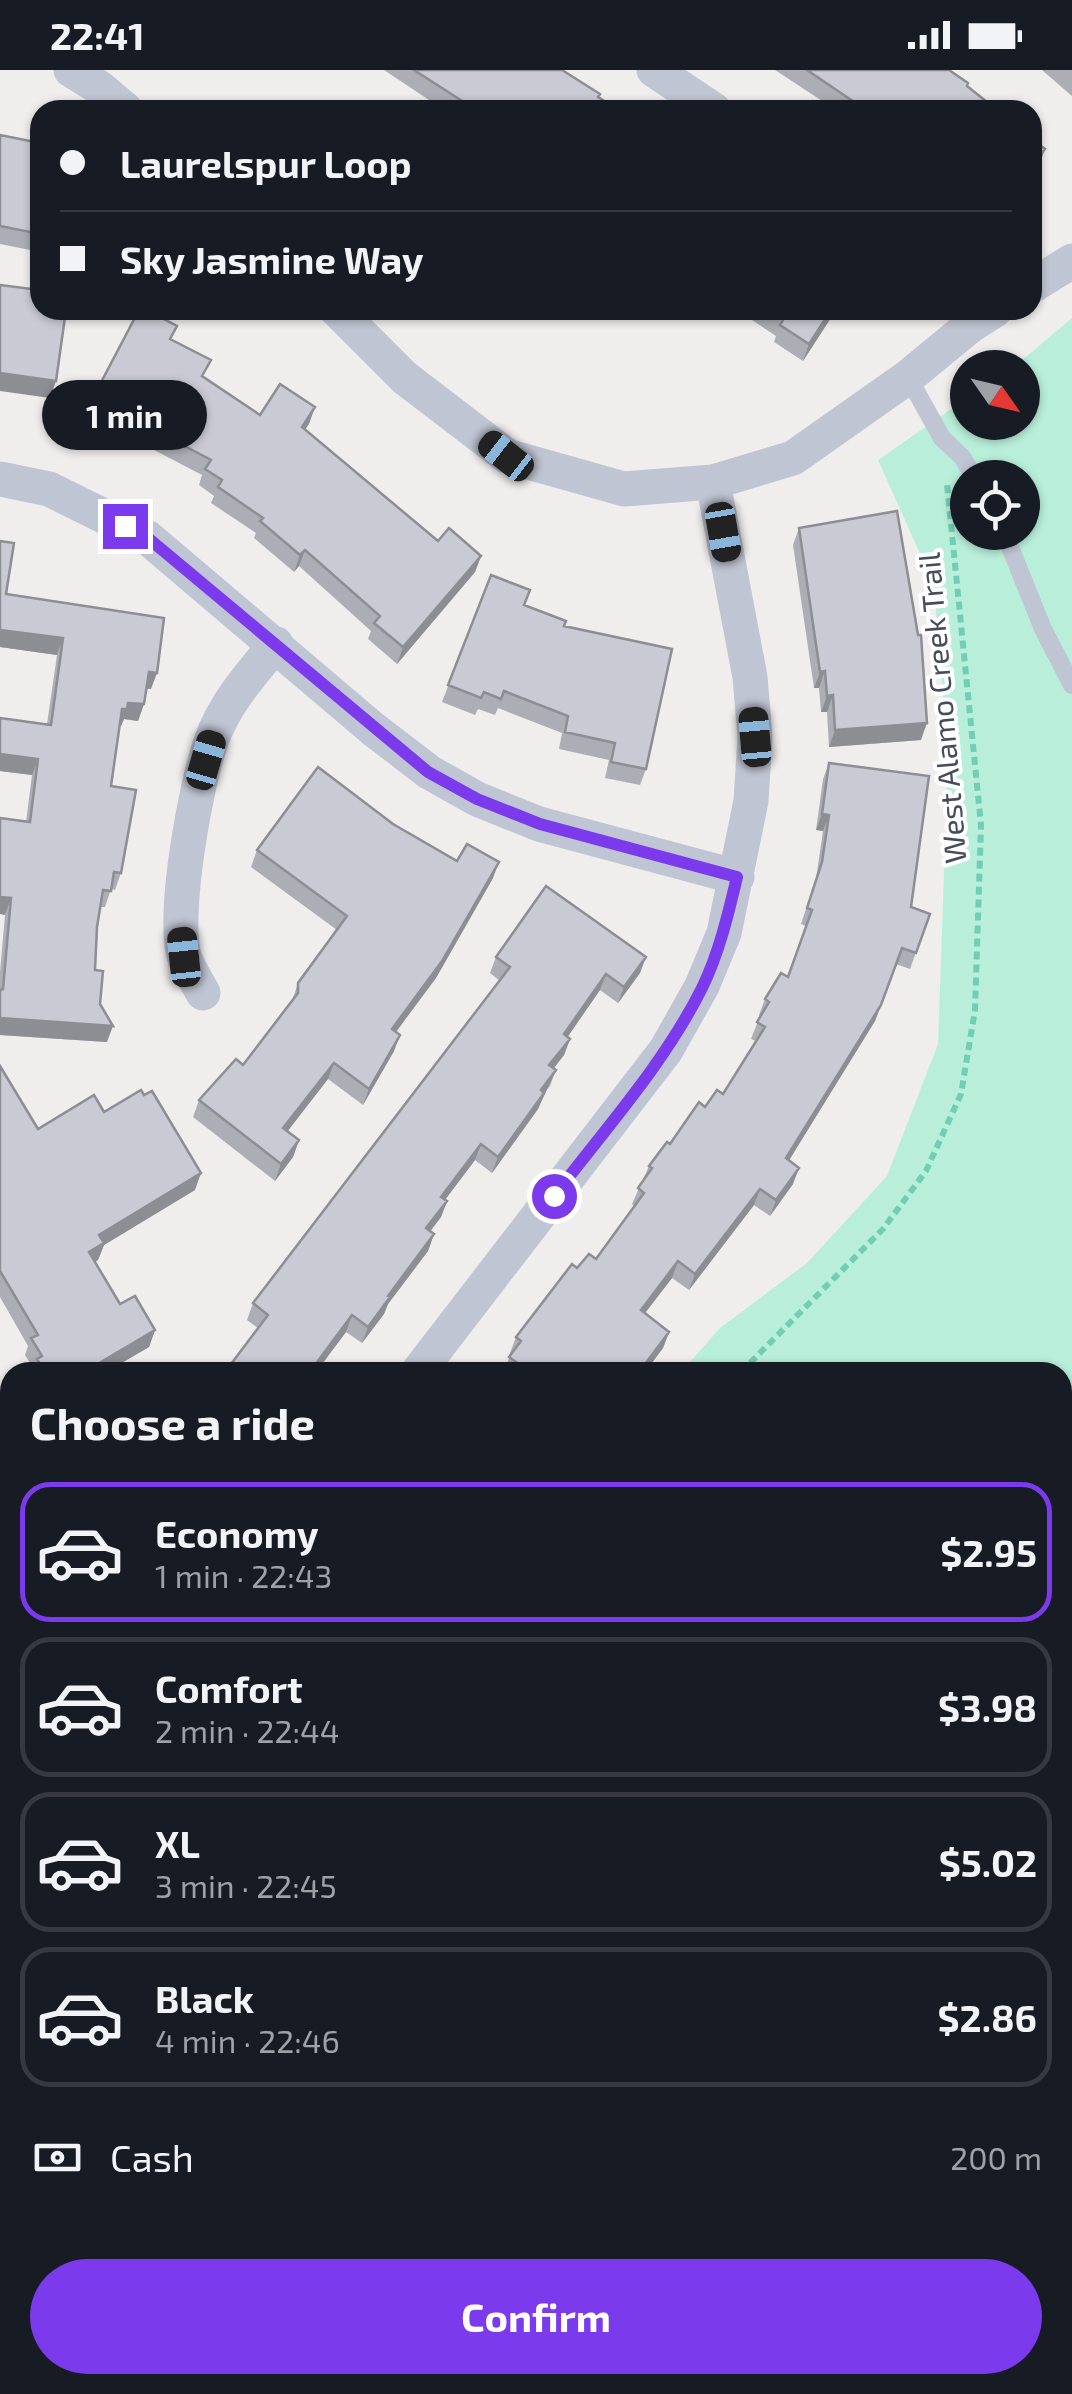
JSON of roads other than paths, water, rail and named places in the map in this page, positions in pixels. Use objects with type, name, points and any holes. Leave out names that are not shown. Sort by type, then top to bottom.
[{"type":"street","points":[[71,70],[112,100]]},
{"type":"street","points":[[654,70],[699,100]]},
{"type":"street","points":[[1042,280],[1072,262]]},
{"type":"street","points":[[347,320],[405,378],[506,456],[624,490],[713,482],[792,458],[908,377],[969,320]]},
{"type":"street","points":[[0,479],[49,489],[148,538],[428,772],[477,799],[540,824],[737,877]]},
{"type":"street","points":[[426,1362],[666,1050],[702,986],[724,933],[751,801],[755,737],[750,677],[713,482]]},
{"type":"street","points":[[203,993],[184,957],[180,914],[200,782],[212,738],[239,688],[276,644]]},
{"type":"lane","points":[[908,377],[942,438],[964,460]]},
{"type":"lane","points":[[1011,550],[1042,629],[1072,685]]}]
